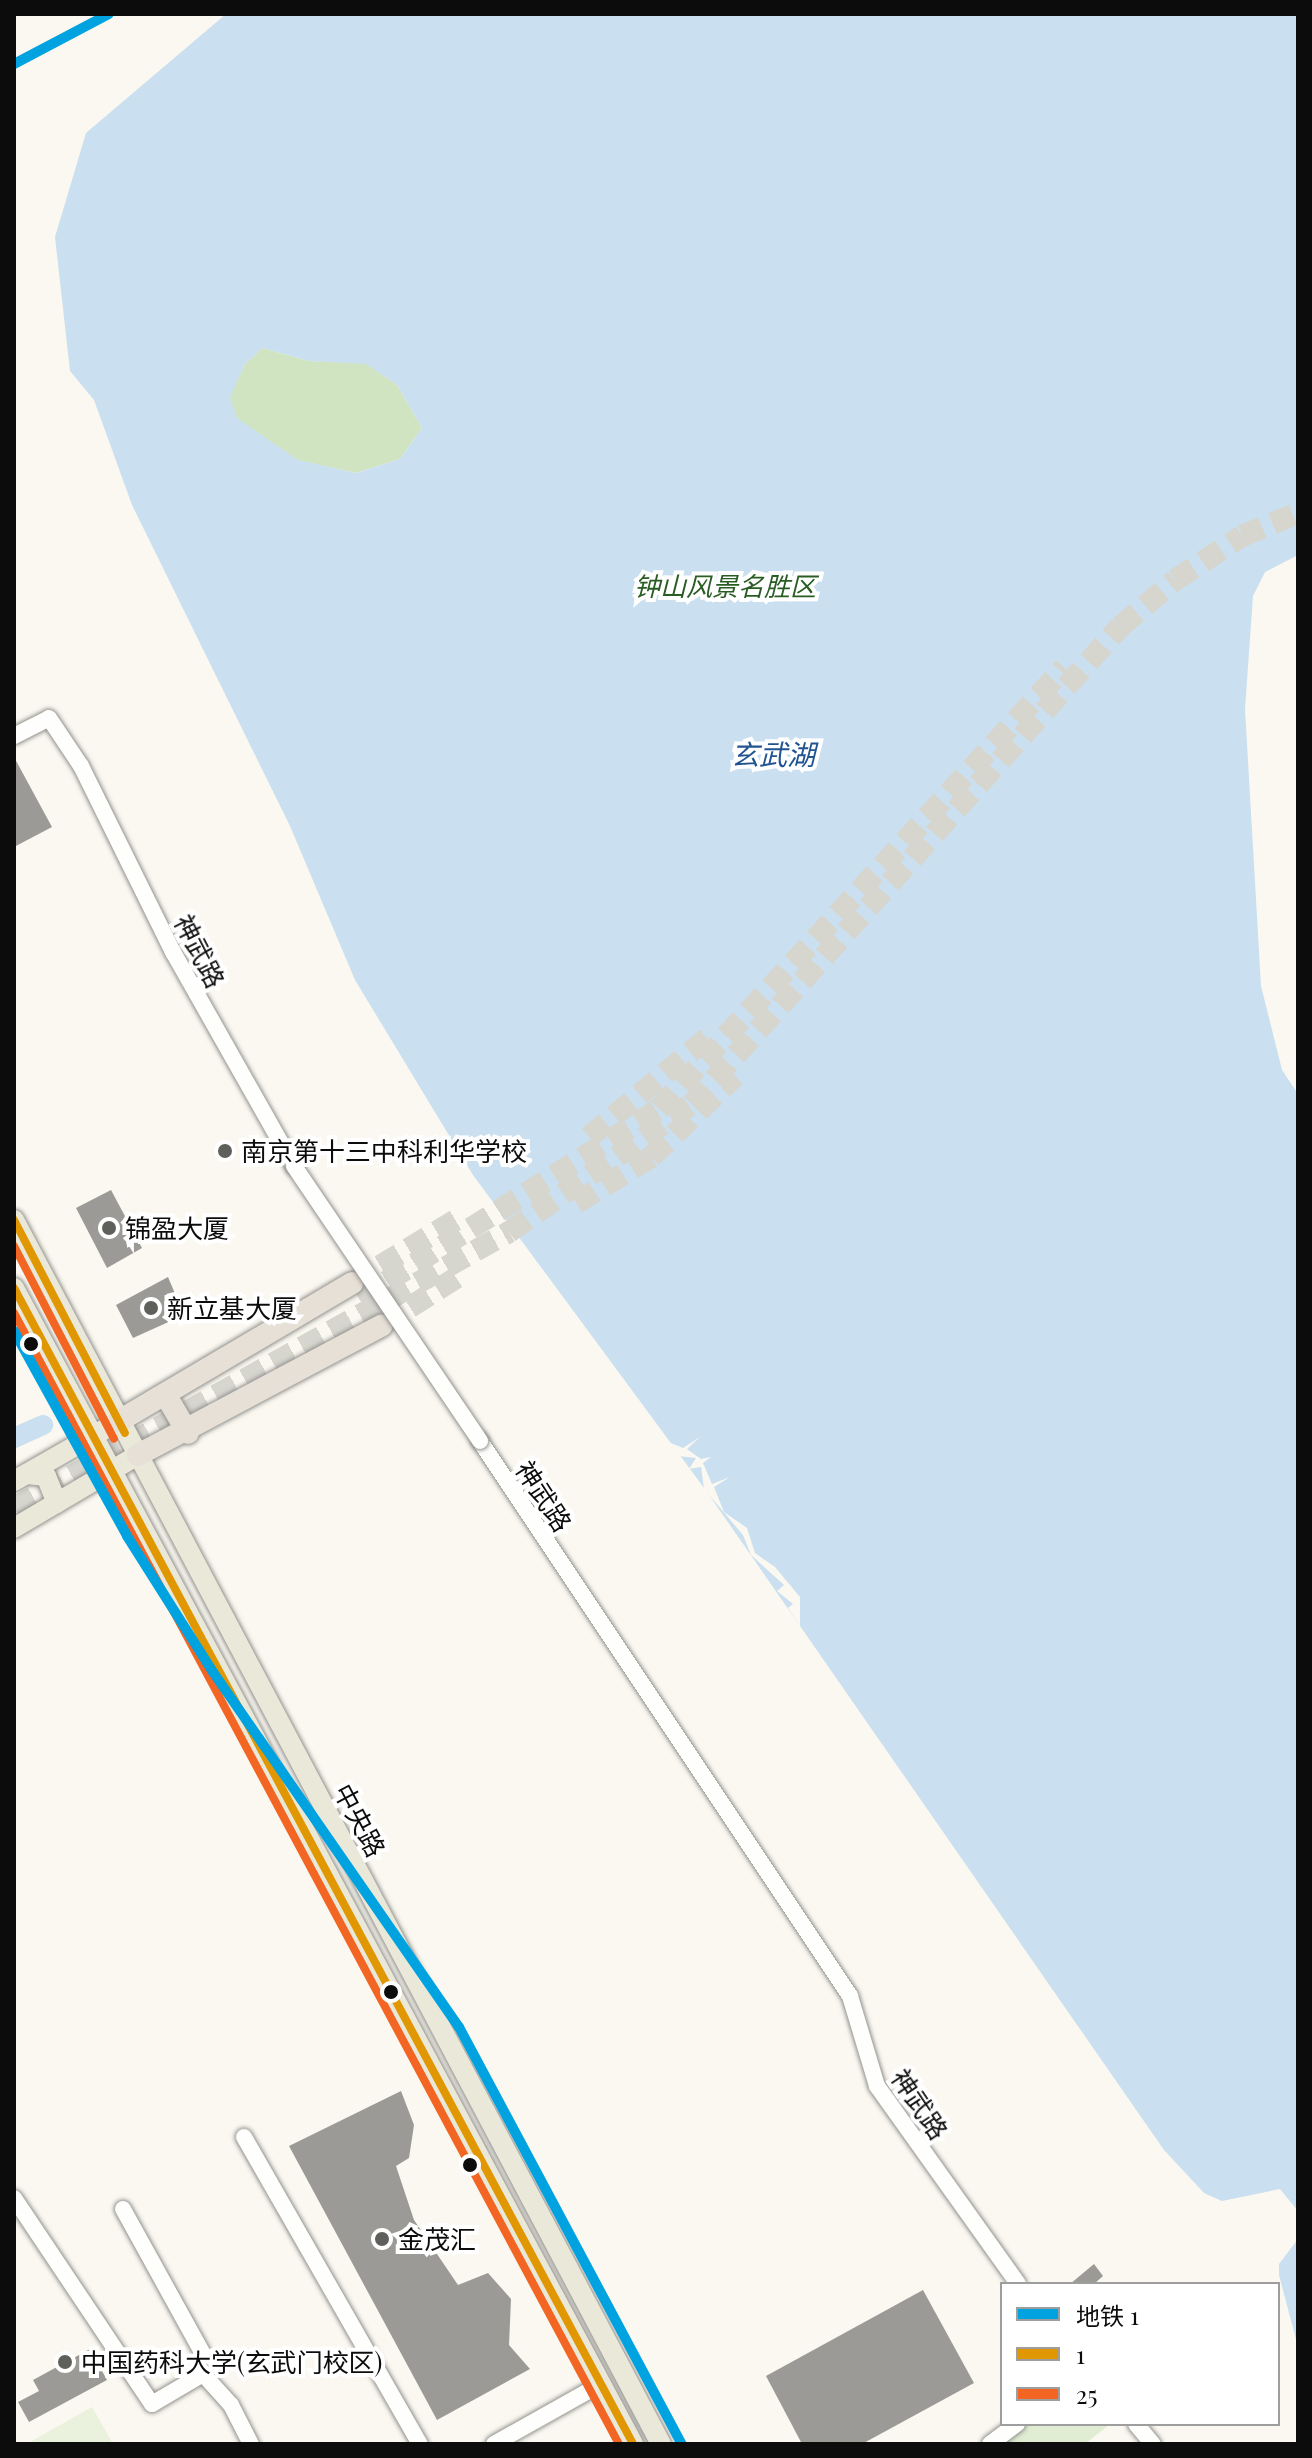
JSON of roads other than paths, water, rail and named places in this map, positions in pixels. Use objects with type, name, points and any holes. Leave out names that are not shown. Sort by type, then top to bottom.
[{"type":"highway","points":[[119,1421],[352,1283]]},
{"type":"highway","points":[[138,1455],[188,1433],[382,1325]]},
{"type":"highway","points":[[165,1394],[188,1433]]},
{"type":"main road","name":"中央路","points":[[14,1220],[661,2444]]},
{"type":"main road","name":"中央路","points":[[14,1288],[633,2444]]},
{"type":"main road","points":[[21,1478],[119,1421]]},
{"type":"main road","points":[[14,1528],[138,1455]]},
{"type":"main road","points":[[21,1478],[46,1476],[57,1503]]},
{"type":"street","name":"神武路","points":[[14,736],[49,718],[81,766],[261,1117],[850,1996],[877,2086],[1017,2282]]},
{"type":"street","points":[[244,2137],[420,2444]]},
{"type":"street","points":[[14,2198],[152,2404],[203,2374],[231,2405],[251,2444]]},
{"type":"street","points":[[123,2209],[203,2354]]},
{"type":"street","points":[[494,2444],[601,2384]]},
{"type":"street","points":[[990,2444],[1014,2426]]},
{"type":"street","points":[[1138,2426],[1153,2444]]},
{"type":"water","name":"玄武湖","points":[[226,14],[1298,14],[1298,555],[1265,572],[1253,596],[1245,709],[1261,986],[1282,1070],[1298,1094],[1298,2211],[1280,2189],[1222,2201],[1204,2193],[1164,2150],[707,1492],[473,1175],[355,980],[290,826],[132,505],[94,400],[70,371],[55,237],[86,133]],"holes":[[[262,348],[309,361],[366,364],[397,385],[422,428],[400,459],[356,473],[298,460],[237,418],[230,397],[245,364]]]},
{"type":"water","points":[[1298,2239],[1298,2347],[1279,2275],[1279,2264]]},
{"type":"waterway","points":[[14,1438],[43,1425]]},
{"type":"tunnel","points":[[14,1508],[509,1232],[692,1104],[1120,627],[1175,580],[1242,536],[1298,513]]},
{"type":"tunnel","points":[[359,1299],[659,1109],[1064,668]]},
{"type":"tunnel","points":[[589,1137],[710,1036]]},
{"type":"tunnel","points":[[576,1203],[651,1157],[735,1076]]},
{"type":"tunnel","points":[[352,1283],[461,1217]]},
{"type":"tunnel","points":[[382,1325],[462,1274]]},
{"type":"metro line","name":"1","points":[[14,64],[109,14]]},
{"type":"metro line","name":"1","points":[[14,1331],[127,1536],[213,1672],[459,2027],[682,2444]]},
{"type":"place","name":"南京第十三中科利华学校","points":[[225,1151]]},
{"type":"place","name":"锦盈大厦","points":[[109,1228]]},
{"type":"place","name":"新立基大厦","points":[[151,1308]]},
{"type":"place","name":"金茂汇","points":[[382,2239]]},
{"type":"place","name":"中国药科大学(玄武门校区)","points":[[65,2362]]},
{"type":"park label","name":"钟山风景名胜区","points":[[725,586]]}]
